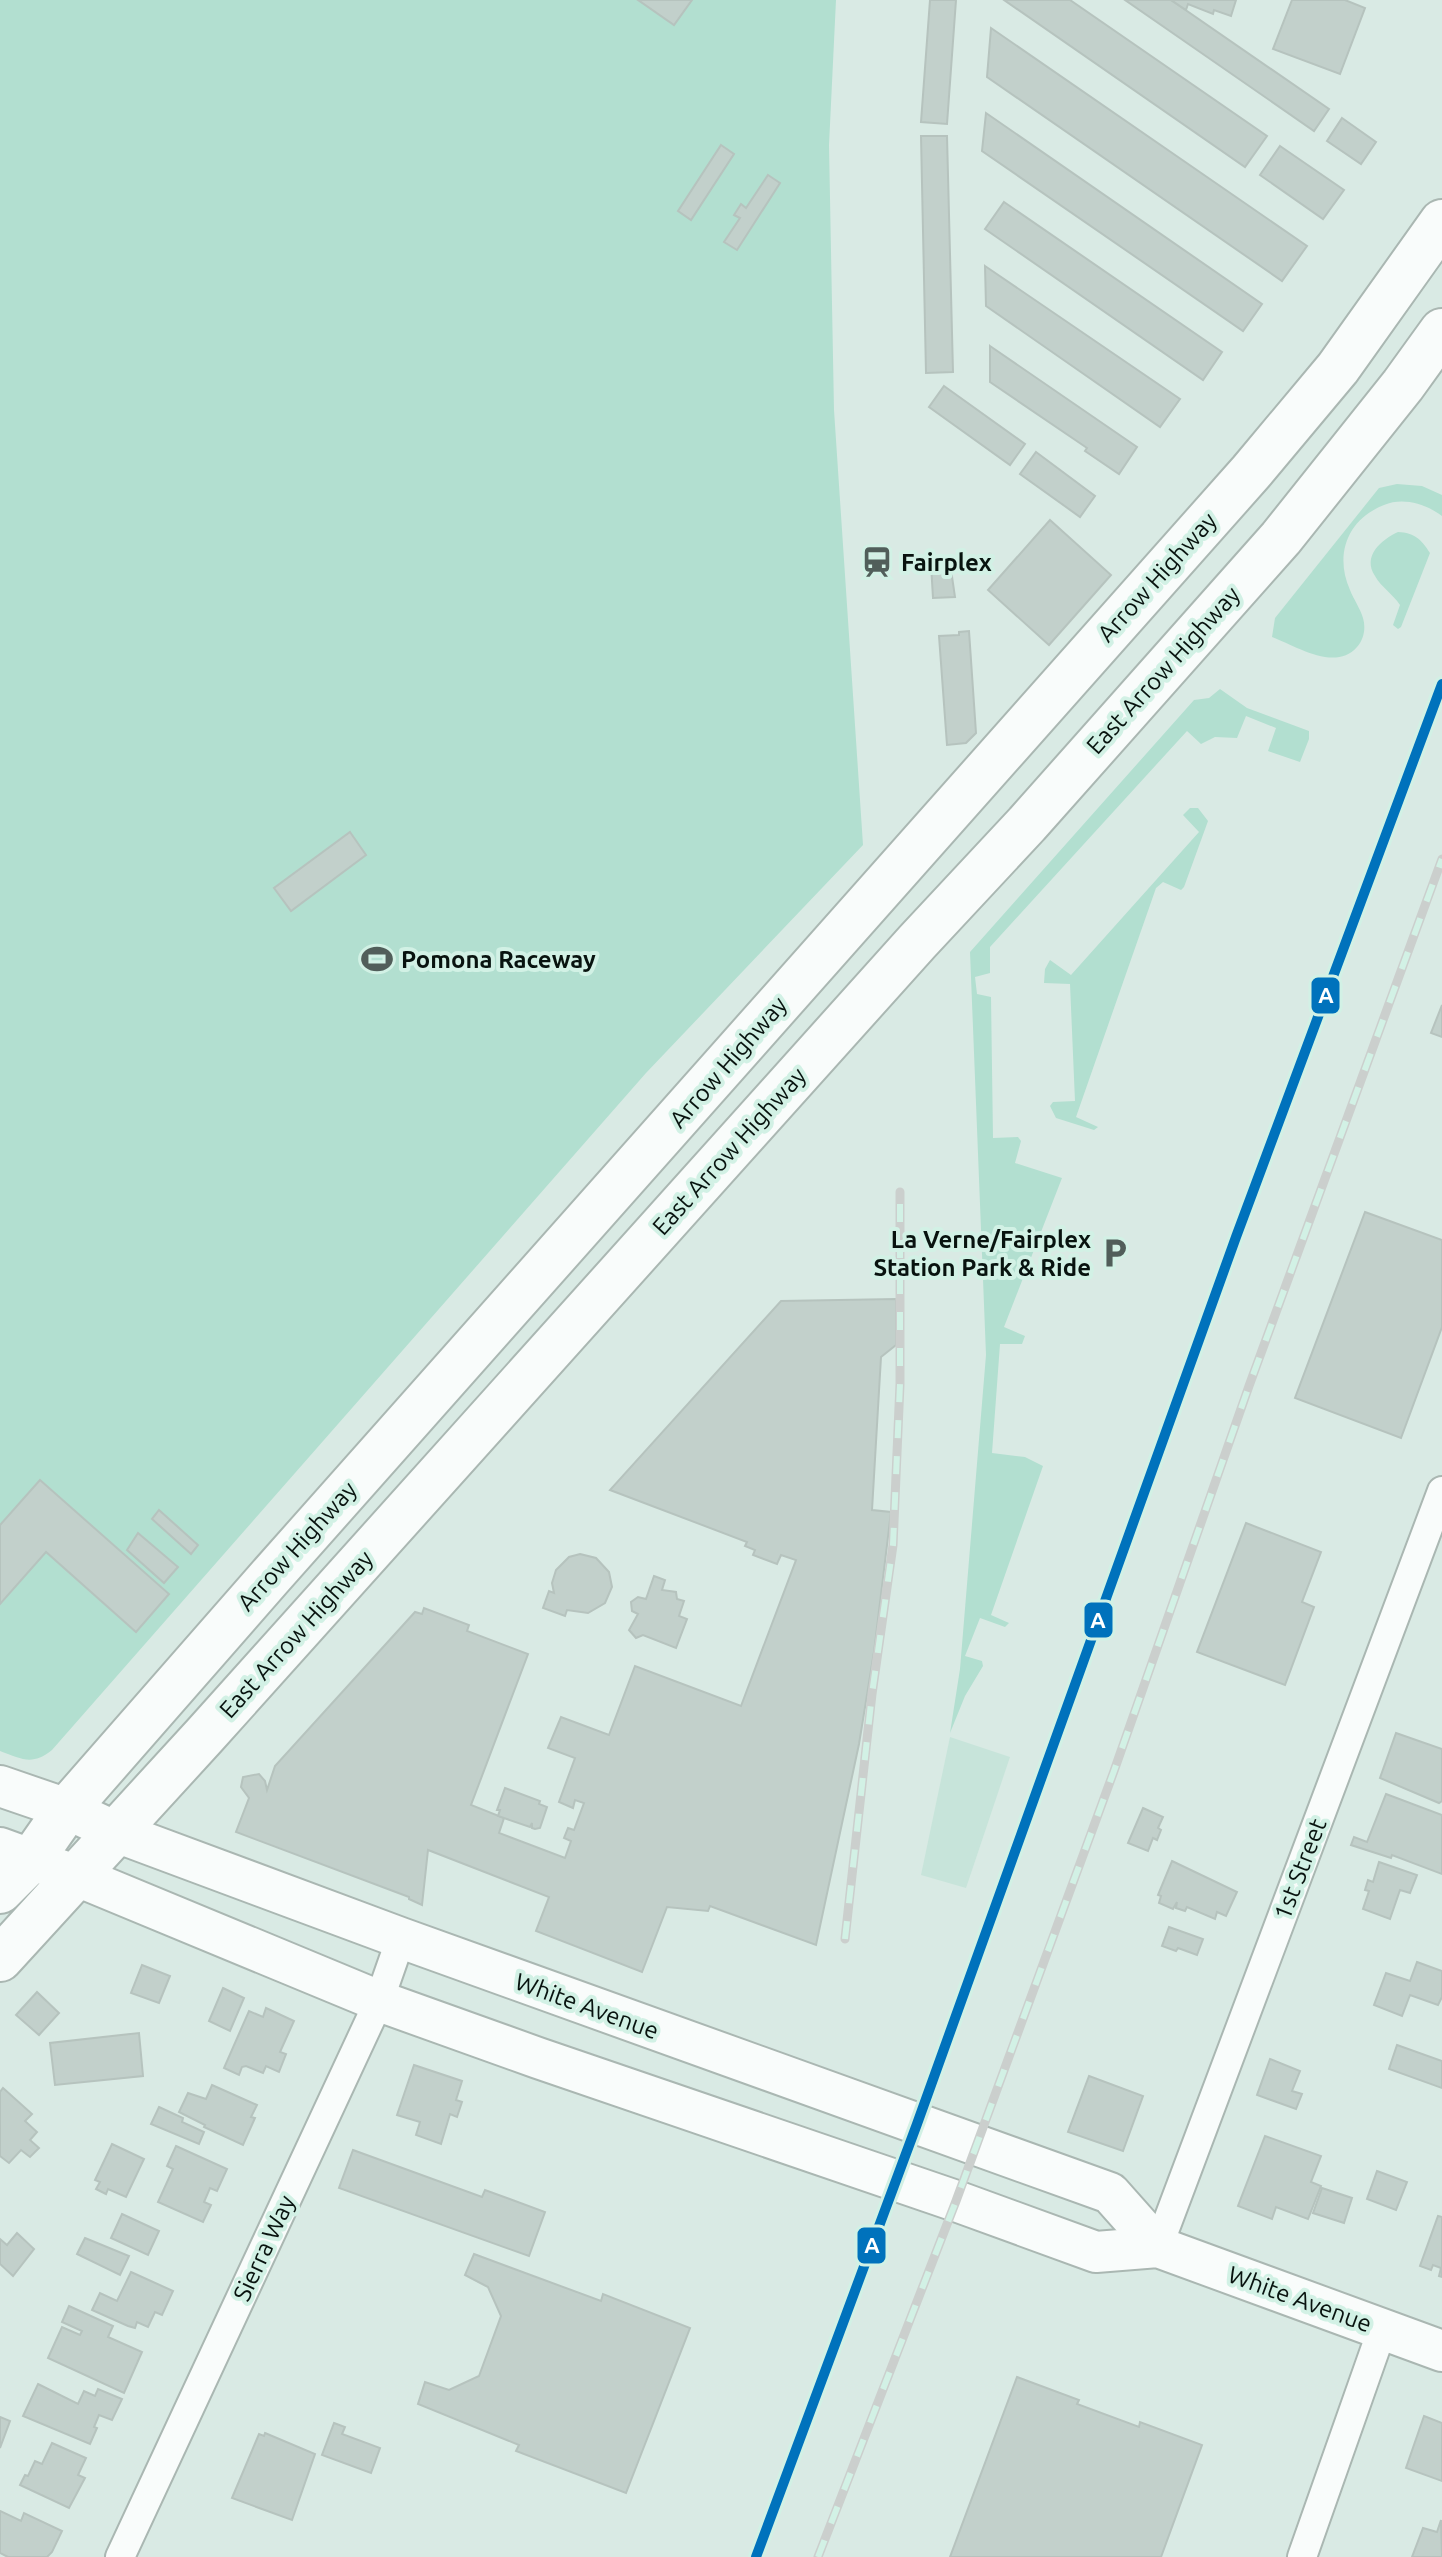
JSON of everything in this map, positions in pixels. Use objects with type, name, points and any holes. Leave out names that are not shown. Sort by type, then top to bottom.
[{"type":"main road","name":"Arrow Highway","points":[[0,1891],[16,1854],[67,1809],[1251,472],[1338,368],[1442,222]]},
{"type":"main road","name":"East Arrow Highway","points":[[0,1959],[1027,824],[1281,538],[1442,331]]},
{"type":"main road","name":"White Avenue","points":[[0,1786],[401,1938],[1110,2193],[1158,2247]]},
{"type":"main road","name":"White Avenue","points":[[16,1854],[77,1876],[379,2001],[1096,2252],[1158,2247],[1442,2351]]},
{"type":"street","name":"1st Street","points":[[1158,2247],[1432,1546],[1442,1491]]},
{"type":"street","name":"Sierra Way","points":[[120,2557],[379,2001],[401,1938]]},
{"type":"street","points":[[1302,2557],[1382,2330]]},
{"type":"shaded area","name":"Pomona Raceway","points":[[0,0],[836,0],[829,145],[834,410],[863,845],[646,1073],[52,1750],[33,1759],[0,1751]]},
{"type":"shaded area","points":[[1397,484],[1422,486],[1442,495],[1442,516],[1414,503],[1391,503],[1372,511],[1353,529],[1344,551],[1344,564],[1345,577],[1364,622],[1363,637],[1357,647],[1348,654],[1327,657],[1272,637],[1275,618],[1379,488]]},
{"type":"shaded area","points":[[1398,532],[1417,538],[1430,553],[1398,629],[1393,625],[1400,605],[1378,580],[1371,562],[1380,544]]},
{"type":"shaded area","points":[[1220,689],[1247,708],[1309,731],[1300,762],[1268,751],[1276,728],[1246,716],[1237,738],[1215,737],[1201,744],[1187,731],[990,947],[990,973],[975,977],[977,994],[991,997],[993,1138],[1018,1137],[1021,1141],[1015,1163],[1062,1178],[1004,1327],[1025,1336],[1022,1344],[1000,1344],[992,1453],[1025,1457],[1043,1466],[991,1615],[1009,1623],[1005,1627],[980,1618],[965,1656],[982,1661],[983,1666],[965,1696],[950,1733],[960,1669],[986,1355],[970,952],[1194,700],[1209,698]]},
{"type":"shaded area","points":[[1190,808],[1198,808],[1208,821],[1184,887],[1181,890],[1163,882],[1156,888],[1076,1117],[1098,1127],[1094,1130],[1056,1118],[1050,1106],[1053,1102],[1075,1101],[1070,984],[1044,983],[1045,969],[1050,960],[1071,975],[1199,832],[1183,815]]},
{"type":"shaded area","points":[[950,1737],[1010,1757],[966,1888],[921,1875]]},
{"type":"building","points":[[638,0],[692,0],[674,25]]},
{"type":"building","points":[[930,0],[956,0],[947,124],[921,122]]},
{"type":"building","points":[[1004,0],[1070,0],[1267,136],[1245,167]]},
{"type":"building","points":[[1125,0],[1171,0],[1329,109],[1314,131]]},
{"type":"building","points":[[1171,0],[1236,0],[1231,16],[1214,10],[1213,14],[1188,4],[1186,10]]},
{"type":"building","points":[[1292,0],[1345,0],[1365,8],[1340,74],[1273,49]]},
{"type":"building","points":[[991,28],[1307,246],[1282,281],[987,77]]},
{"type":"building","points":[[986,113],[1262,304],[1243,331],[982,151]]},
{"type":"building","points":[[1342,118],[1376,142],[1361,164],[1327,141]]},
{"type":"building","points":[[921,136],[947,136],[953,372],[926,373]]},
{"type":"building","points":[[721,145],[734,154],[691,220],[678,211]]},
{"type":"building","points":[[1280,146],[1344,190],[1323,219],[1260,175]]},
{"type":"building","points":[[768,175],[780,183],[737,250],[724,242],[740,218],[734,215],[741,204],[746,208]]},
{"type":"building","points":[[1004,202],[1222,352],[1203,380],[985,229]]},
{"type":"building","points":[[985,266],[1180,399],[1160,427],[986,306]]},
{"type":"building","points":[[990,346],[1137,447],[1119,474],[1085,451],[1087,448],[990,382]]},
{"type":"building","points":[[944,386],[1025,444],[1010,465],[929,407]]},
{"type":"building","points":[[1036,452],[1095,496],[1080,517],[1020,474]]},
{"type":"building","points":[[1050,520],[1111,575],[1049,645],[988,590]]},
{"type":"building","points":[[950,563],[955,597],[933,598],[931,564]]},
{"type":"building","points":[[969,631],[976,733],[966,743],[947,745],[939,636]]},
{"type":"building","points":[[350,832],[366,855],[291,911],[274,888]]},
{"type":"building","points":[[1442,1005],[1442,1037],[1431,1033]]},
{"type":"building","points":[[1365,1212],[1442,1240],[1442,1327],[1401,1438],[1295,1398]]},
{"type":"building","points":[[896,1299],[896,1345],[881,1357],[872,1510],[891,1512],[874,1652],[859,1744],[816,1945],[710,1906],[708,1911],[667,1907],[642,1972],[536,1931],[549,1897],[428,1850],[422,1905],[409,1897],[236,1832],[249,1798],[241,1787],[243,1777],[259,1774],[267,1790],[275,1766],[415,1612],[422,1614],[424,1608],[469,1625],[467,1631],[528,1654],[471,1805],[504,1818],[499,1833],[565,1858],[571,1841],[564,1838],[568,1828],[574,1830],[584,1803],[575,1800],[573,1808],[559,1802],[575,1758],[548,1748],[561,1717],[609,1735],[635,1666],[741,1706],[796,1560],[781,1555],[777,1564],[753,1555],[755,1550],[745,1546],[747,1542],[610,1490],[781,1301]]},
{"type":"building","points":[[40,1480],[169,1594],[136,1632],[46,1552],[0,1604],[0,1525]]},
{"type":"building","points":[[159,1510],[198,1545],[191,1554],[152,1519]]},
{"type":"building","points":[[1246,1523],[1321,1552],[1302,1602],[1314,1607],[1285,1685],[1197,1652]]},
{"type":"building","points":[[138,1533],[178,1567],[164,1583],[127,1550]]},
{"type":"building","points":[[580,1554],[596,1558],[609,1572],[612,1587],[605,1603],[588,1613],[567,1610],[565,1616],[543,1608],[549,1591],[554,1593],[552,1583],[556,1570],[569,1557]]},
{"type":"building","points":[[654,1576],[665,1580],[662,1590],[676,1592],[677,1599],[684,1601],[679,1616],[687,1619],[676,1648],[643,1635],[636,1638],[629,1630],[638,1614],[632,1611],[631,1602],[638,1597],[646,1599]]},
{"type":"building","points":[[1396,1733],[1442,1749],[1442,1801],[1439,1803],[1380,1778]]},
{"type":"building","points":[[505,1788],[540,1801],[539,1804],[547,1807],[540,1828],[532,1828],[532,1823],[530,1827],[498,1816],[500,1810],[497,1810]]},
{"type":"building","points":[[1386,1794],[1442,1815],[1442,1874],[1392,1855],[1391,1858],[1351,1845],[1354,1837],[1367,1842]]},
{"type":"building","points":[[1143,1808],[1163,1817],[1157,1840],[1153,1838],[1148,1851],[1128,1843]]},
{"type":"building","points":[[1172,1861],[1237,1892],[1226,1916],[1217,1912],[1215,1919],[1187,1907],[1185,1911],[1176,1908],[1177,1902],[1173,1909],[1159,1903],[1161,1896],[1158,1895]]},
{"type":"building","points":[[1379,1862],[1417,1875],[1410,1893],[1400,1890],[1390,1919],[1363,1909],[1369,1891],[1365,1890],[1368,1880],[1373,1882]]},
{"type":"building","points":[[1169,1927],[1203,1939],[1197,1955],[1162,1946]]},
{"type":"building","points":[[1417,1962],[1442,1971],[1442,1997],[1438,2005],[1410,1995],[1402,2016],[1374,2005],[1386,1973],[1410,1981]]},
{"type":"building","points":[[142,1965],[170,1976],[159,2003],[131,1993]]},
{"type":"building","points":[[223,1988],[244,1998],[230,2031],[209,2021]]},
{"type":"building","points":[[37,1992],[59,2013],[39,2035],[16,2015]]},
{"type":"building","points":[[266,2008],[294,2021],[280,2052],[286,2054],[279,2072],[266,2066],[263,2073],[246,2066],[242,2067],[239,2075],[224,2068],[249,2011],[263,2017]]},
{"type":"building","points":[[139,2033],[143,2076],[55,2085],[50,2043]]},
{"type":"building","points":[[1397,2045],[1442,2061],[1442,2088],[1389,2069]]},
{"type":"building","points":[[1270,2059],[1300,2071],[1292,2091],[1302,2094],[1296,2109],[1257,2095]]},
{"type":"building","points":[[414,2065],[462,2081],[456,2100],[462,2102],[457,2117],[450,2114],[441,2144],[416,2135],[420,2122],[397,2115]]},
{"type":"building","points":[[1089,2076],[1143,2096],[1123,2151],[1068,2132]]},
{"type":"building","points":[[212,2085],[257,2105],[251,2117],[255,2118],[243,2145],[179,2112],[188,2093],[206,2099]]},
{"type":"building","points":[[3,2088],[32,2114],[25,2121],[37,2132],[30,2140],[39,2148],[30,2157],[21,2150],[9,2163],[0,2156],[0,2092]]},
{"type":"building","points":[[159,2107],[204,2132],[199,2144],[151,2124]]},
{"type":"building","points":[[1265,2136],[1321,2156],[1311,2182],[1321,2186],[1308,2219],[1276,2207],[1272,2219],[1238,2206]]},
{"type":"building","points":[[112,2144],[144,2159],[126,2197],[108,2189],[106,2194],[96,2189],[100,2182],[95,2180]]},
{"type":"building","points":[[176,2146],[227,2169],[217,2191],[210,2188],[204,2202],[211,2205],[203,2222],[158,2202],[173,2169],[167,2166]]},
{"type":"building","points":[[353,2150],[482,2197],[485,2190],[545,2212],[529,2256],[339,2188]]},
{"type":"building","points":[[1377,2171],[1407,2182],[1396,2210],[1367,2199]]},
{"type":"building","points":[[1322,2188],[1352,2198],[1344,2223],[1313,2213]]},
{"type":"building","points":[[122,2214],[159,2231],[148,2255],[111,2238]]},
{"type":"building","points":[[1438,2216],[1442,2217],[1442,2277],[1439,2276],[1441,2268],[1433,2265],[1431,2270],[1420,2266]]},
{"type":"building","points":[[17,2233],[34,2249],[13,2276],[0,2264],[0,2239],[7,2245]]},
{"type":"building","points":[[85,2238],[129,2256],[120,2275],[77,2254]]},
{"type":"building","points":[[474,2254],[601,2301],[603,2294],[690,2328],[626,2493],[516,2451],[519,2445],[418,2404],[425,2382],[449,2390],[479,2376],[501,2316],[488,2287],[465,2275]]},
{"type":"building","points":[[131,2272],[173,2291],[162,2315],[155,2312],[148,2327],[137,2322],[135,2328],[128,2326],[92,2310],[100,2293],[117,2301]]},
{"type":"building","points":[[69,2306],[113,2326],[108,2337],[142,2352],[124,2393],[48,2358],[62,2327],[80,2335],[82,2331],[62,2322]]},
{"type":"building","points":[[1017,2377],[1139,2427],[1140,2422],[1202,2445],[1161,2557],[950,2557]]},
{"type":"building","points":[[38,2384],[78,2404],[84,2391],[95,2396],[98,2389],[122,2399],[112,2420],[99,2415],[90,2444],[23,2416]]},
{"type":"building","points":[[1424,2416],[1442,2423],[1442,2481],[1406,2468]]},
{"type":"building","points":[[0,2417],[10,2421],[0,2448]]},
{"type":"building","points":[[334,2423],[345,2427],[342,2434],[380,2448],[371,2473],[322,2455]]},
{"type":"building","points":[[265,2433],[315,2454],[292,2520],[232,2498],[259,2434],[264,2436]]},
{"type":"building","points":[[52,2443],[86,2458],[78,2475],[85,2478],[69,2508],[20,2485],[35,2461],[42,2464]]},
{"type":"building","points":[[0,2511],[21,2521],[24,2513],[62,2531],[52,2552],[47,2557],[8,2557],[0,2553]]},
{"type":"building","points":[[1441,2520],[1442,2557],[1412,2557],[1423,2528],[1437,2532]]},
{"type":"railway","points":[[818,2557],[956,2201],[1442,859]]},
{"type":"railway","points":[[845,1939],[872,1694],[893,1545],[900,1384],[900,1192]]},
{"type":"transit line","name":"A","points":[[756,2557],[917,2124],[1236,1237],[1442,684]]},
{"type":"place","name":"Fairplex","points":[[877,562]]},
{"type":"place","name":"Pomona Raceway","points":[[377,959]]},
{"type":"place","name":"La Verne/Fairplex Station Park & Ride","points":[[1115,1253]]}]
